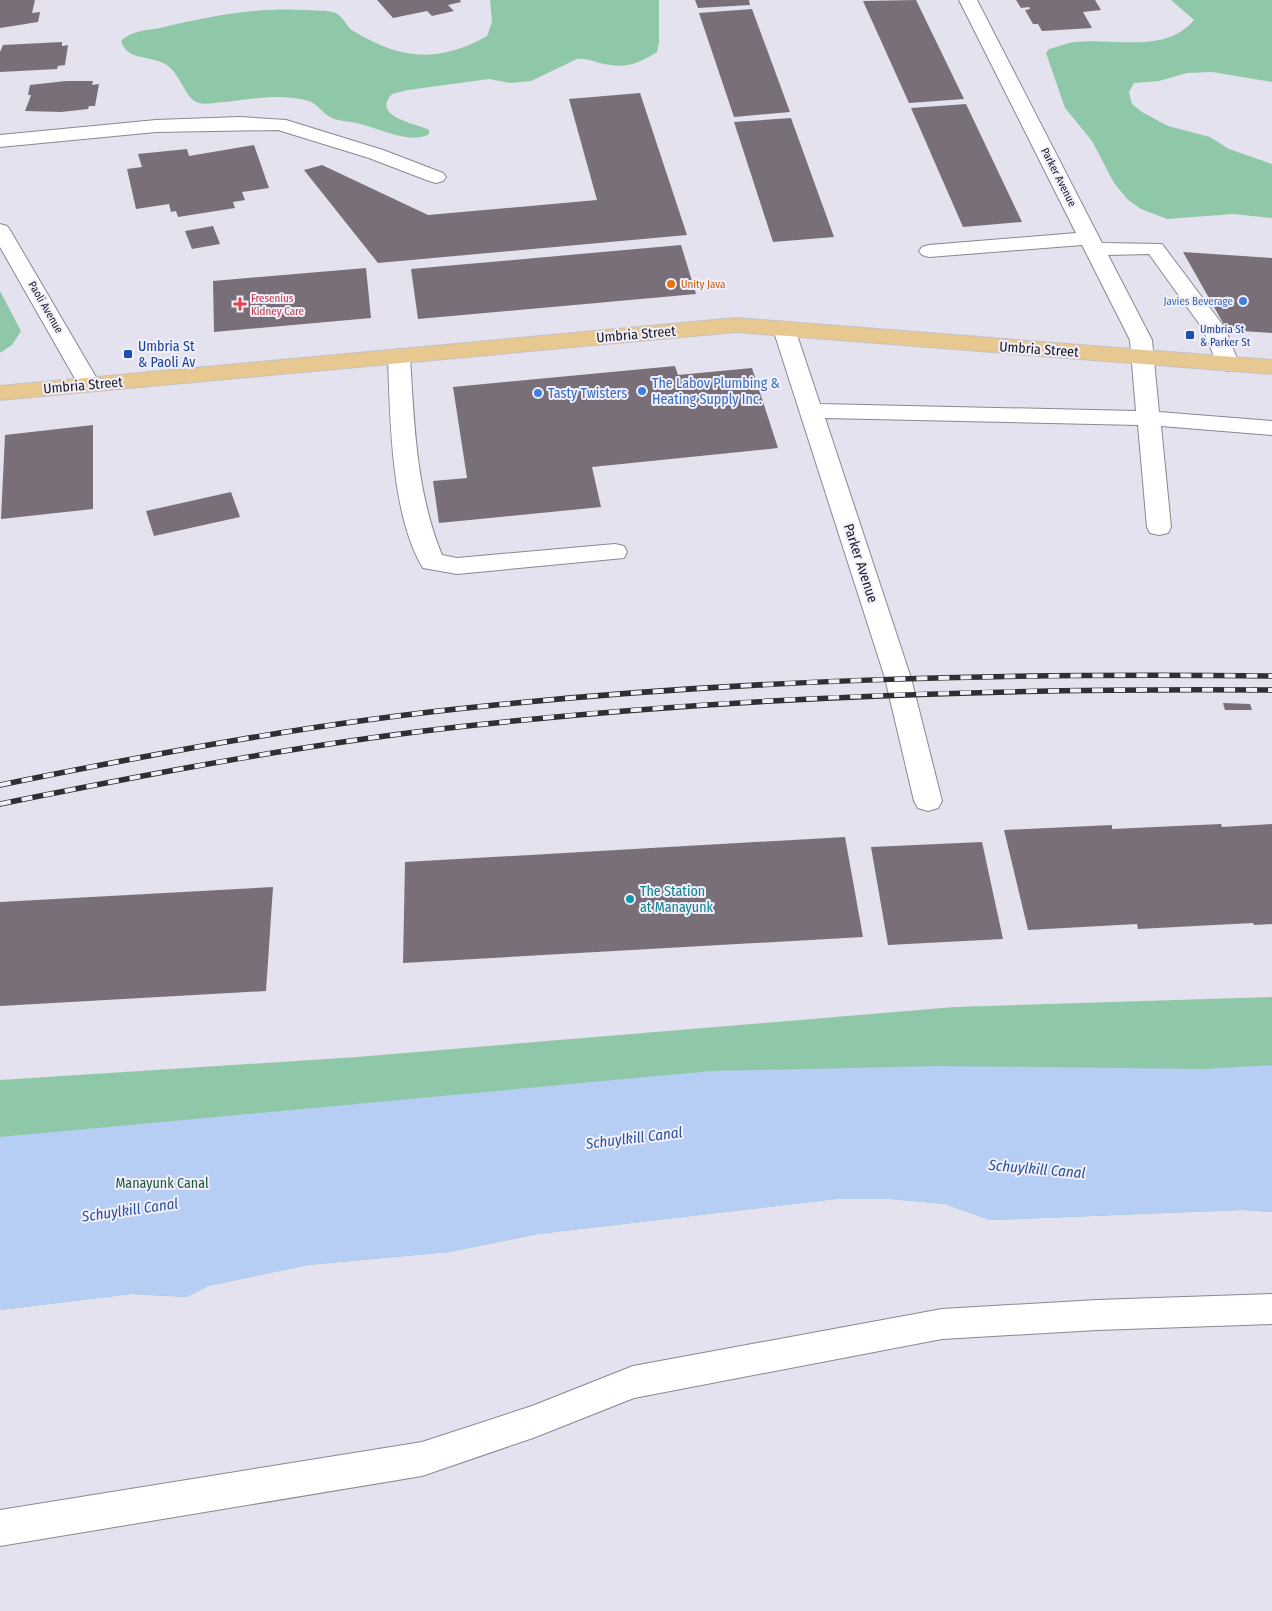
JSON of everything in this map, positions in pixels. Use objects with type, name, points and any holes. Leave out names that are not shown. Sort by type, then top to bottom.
[{"type":"main road","name":"Umbria Street","points":[[0,393],[736,325],[1272,367]]},
{"type":"street","name":"Parker Avenue","points":[[968,0],[1141,340],[1160,527]]},
{"type":"street","points":[[0,141],[156,126],[240,123],[279,124],[376,154],[436,177]]},
{"type":"street","name":"Paoli Avenue","points":[[0,230],[54,320],[89,384]]},
{"type":"street","points":[[929,251],[1093,244],[1155,248],[1214,328],[1228,364]]},
{"type":"street","name":"Parker Avenue","points":[[784,329],[898,678],[928,800]]},
{"type":"street","points":[[399,356],[406,450],[417,520],[432,562],[457,566],[615,552]]},
{"type":"street","points":[[811,411],[1150,418],[1272,428]]},
{"type":"street","points":[[0,1528],[422,1459],[533,1422],[633,1382],[942,1324],[1097,1315],[1272,1309]]},
{"type":"green space","points":[[490,0],[659,0],[659,42],[657,52],[636,63],[623,66],[577,59],[531,81],[510,83],[489,79],[408,90],[392,94],[387,102],[387,108],[391,114],[429,130],[429,134],[413,138],[333,119],[312,102],[288,97],[268,97],[209,104],[199,103],[190,97],[171,68],[159,61],[128,52],[121,41],[129,35],[139,32],[215,16],[251,11],[288,9],[333,12],[343,19],[352,30],[389,48],[421,55],[437,54],[453,51],[487,36],[492,22]]},
{"type":"green space","points":[[1171,0],[1272,0],[1272,82],[1212,72],[1187,73],[1159,81],[1134,83],[1129,92],[1132,104],[1142,112],[1168,126],[1210,137],[1229,149],[1272,164],[1272,218],[1233,214],[1167,219],[1141,209],[1128,200],[1114,183],[1092,141],[1065,108],[1046,53],[1049,49],[1075,42],[1139,42],[1169,37],[1182,31],[1194,20]]},
{"type":"green space","points":[[0,291],[21,331],[12,345],[0,353]]},
{"type":"green space","name":"Manayunk Canal","points":[[1272,997],[1272,1212],[1243,1210],[990,1220],[945,1204],[890,1199],[836,1199],[538,1234],[449,1252],[308,1265],[208,1286],[187,1297],[131,1294],[0,1310],[0,1080],[357,1057],[955,1007]]},
{"type":"water","name":"Manayunk Canal","points":[[1272,1065],[1272,1212],[1243,1210],[990,1220],[945,1204],[890,1199],[836,1199],[538,1234],[449,1252],[308,1265],[208,1286],[187,1297],[131,1294],[0,1310],[0,1137],[711,1071],[940,1066],[1205,1069]]},
{"type":"building","points":[[0,0],[35,0],[32,13],[40,12],[38,22],[0,28]]},
{"type":"building","points":[[377,0],[460,0],[461,2],[448,5],[454,11],[432,16],[427,11],[393,18]]},
{"type":"building","points":[[695,0],[749,0],[750,5],[698,8]]},
{"type":"building","points":[[916,0],[964,99],[909,103],[863,1]]},
{"type":"building","points":[[1016,0],[1095,0],[1101,10],[1083,12],[1092,28],[1042,31],[1038,24],[1033,24],[1025,10],[1030,9],[1029,7],[1021,8]]},
{"type":"building","points":[[752,9],[790,112],[734,117],[699,13]]},
{"type":"building","points":[[62,42],[62,46],[68,45],[65,65],[58,66],[57,69],[0,72],[0,52],[3,45]]},
{"type":"building","points":[[66,81],[93,81],[92,85],[99,84],[95,106],[89,106],[88,109],[61,112],[25,111],[31,95],[28,95],[30,85]]},
{"type":"building","points":[[640,93],[687,235],[378,263],[304,170],[322,165],[428,215],[597,200],[569,99]]},
{"type":"building","points":[[966,104],[1022,222],[963,227],[911,108]]},
{"type":"building","points":[[791,118],[834,237],[773,242],[734,122]]},
{"type":"building","points":[[254,145],[269,188],[242,192],[245,200],[233,202],[235,208],[178,217],[176,211],[171,212],[169,204],[136,209],[127,169],[142,167],[138,154],[187,149],[189,156]]},
{"type":"building","points":[[213,226],[220,244],[192,249],[185,231]]},
{"type":"building","points":[[681,245],[696,294],[418,319],[411,269]]},
{"type":"building","points":[[1183,252],[1272,258],[1272,333],[1227,330]]},
{"type":"building","points":[[366,268],[371,318],[214,332],[213,281]]},
{"type":"building","points":[[675,366],[678,375],[752,368],[778,448],[592,467],[601,507],[439,523],[433,481],[467,478],[453,387]]},
{"type":"building","points":[[93,425],[93,509],[1,519],[5,435]]},
{"type":"building","points":[[231,492],[240,517],[154,536],[146,511]]},
{"type":"building","points":[[1223,703],[1250,704],[1252,710],[1225,710]]},
{"type":"building","points":[[1221,824],[1222,827],[1272,824],[1272,924],[1254,925],[1253,923],[1138,929],[1137,924],[1028,930],[1004,830],[1112,825],[1112,829]]},
{"type":"building","name":"The Station at Manayunk","points":[[845,837],[863,937],[403,963],[405,862]]},
{"type":"building","points":[[982,842],[1003,939],[888,945],[871,847]]},
{"type":"building","points":[[273,887],[266,991],[0,1006],[0,902]]},
{"type":"railway","points":[[0,785],[178,750],[356,721],[575,698],[774,684],[874,680],[973,677],[1272,676]]},
{"type":"railway","points":[[0,804],[178,769],[297,749],[416,732],[575,715],[675,707],[874,696],[1073,691],[1272,690]]},
{"type":"place","name":"Unity Java","points":[[671,284]]},
{"type":"place","name":"Javies Beverage","points":[[1243,301]]},
{"type":"place","name":"Fresenius Kidney Care","points":[[240,304]]},
{"type":"place","name":"Umbria St & Parker St","points":[[1190,335]]},
{"type":"place","name":"Umbria St & Paoli Av","points":[[128,354]]},
{"type":"place","name":"The Labov Plumbing & Heating Supply Inc.","points":[[642,391]]},
{"type":"place","name":"Tasty Twisters","points":[[538,393]]},
{"type":"place","name":"The Station at Manayunk","points":[[630,899]]},
{"type":"water label","name":"Schuylkill Canal","points":[[634,1138]]},
{"type":"water label","name":"Schuylkill Canal","points":[[1037,1169]]},
{"type":"water label","name":"Schuylkill Canal","points":[[130,1210]]}]
